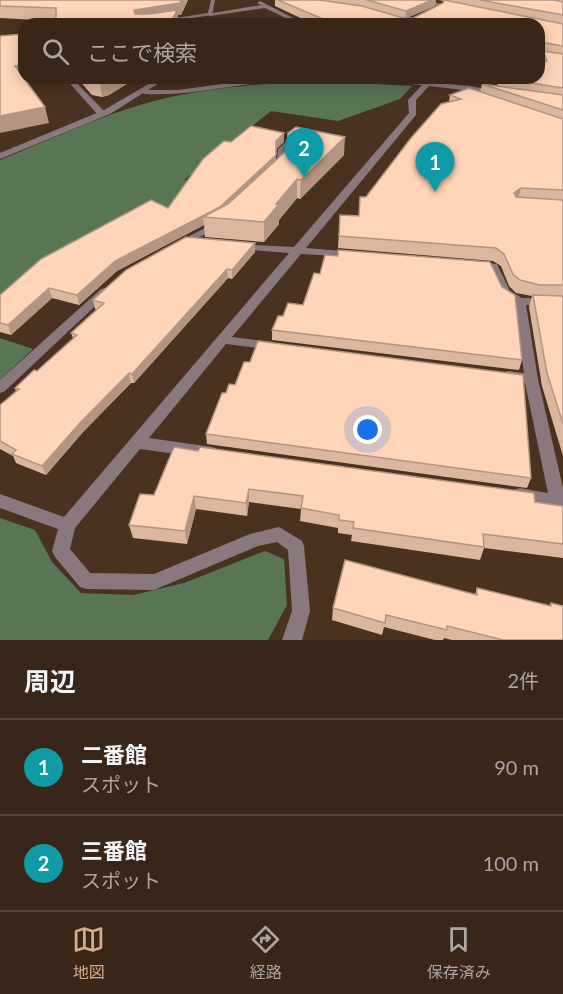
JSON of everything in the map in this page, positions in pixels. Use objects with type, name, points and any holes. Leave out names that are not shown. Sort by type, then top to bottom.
[{"type":"street","points":[[209,18],[213,0]]},
{"type":"street","points":[[255,0],[290,18]]},
{"type":"street","points":[[418,0],[460,9]]},
{"type":"street","points":[[182,18],[266,6]]},
{"type":"street","points":[[74,84],[102,114]]},
{"type":"street","points":[[0,156],[102,114],[155,84]]},
{"type":"street","points":[[144,92],[177,93],[225,84]]},
{"type":"street","points":[[292,640],[301,611],[296,546],[279,534],[256,539],[154,582],[86,581],[61,551],[67,525],[413,113],[412,100],[423,84]]},
{"type":"street","points":[[440,84],[507,94]]},
{"type":"street","points":[[445,85],[480,98]]},
{"type":"street","points":[[274,173],[282,165],[282,149],[292,141]]},
{"type":"street","points":[[208,243],[179,244],[225,220]]},
{"type":"street","points":[[231,245],[368,256]]},
{"type":"street","points":[[459,263],[494,266],[505,292],[520,301],[563,303]]},
{"type":"street","points":[[0,388],[114,283]]},
{"type":"street","points":[[511,494],[558,501],[531,379],[520,301]]},
{"type":"street","points":[[224,340],[283,347]]},
{"type":"street","points":[[496,374],[531,379]]},
{"type":"street","points":[[135,442],[229,455]]},
{"type":"street","points":[[0,501],[67,525]]},
{"type":"green space","points":[[376,84],[412,86],[400,99],[338,121],[271,111],[184,180],[205,185],[171,210],[0,303],[0,160],[134,107],[195,92],[237,86]]},
{"type":"green space","points":[[0,338],[33,349],[0,380]]},
{"type":"green space","points":[[0,518],[35,530],[52,562],[81,593],[133,595],[184,583],[265,551],[284,559],[287,605],[268,640],[0,640]]},
{"type":"building","points":[[0,0],[181,0],[180,3],[134,10],[135,14],[149,14],[177,10],[173,18],[56,18],[56,8],[0,6]]},
{"type":"building","points":[[278,0],[319,0],[362,6],[403,18],[321,18]]},
{"type":"building","points":[[367,0],[432,0],[406,11]]},
{"type":"building","points":[[444,0],[533,18],[413,18],[443,3]]},
{"type":"building","points":[[480,0],[554,0],[563,2],[563,15]]},
{"type":"building","points":[[545,20],[563,24],[563,46],[545,43]]},
{"type":"building","points":[[18,34],[18,65],[15,66],[18,70],[18,84],[28,84],[45,107],[0,116],[0,36]]},
{"type":"building","points":[[545,51],[563,54],[563,88],[538,84],[545,84],[545,62],[547,61]]},
{"type":"building","points":[[482,84],[563,95],[563,110]]},
{"type":"building","points":[[469,88],[563,119],[563,190],[521,188],[514,193],[516,197],[563,200],[563,285],[540,285],[520,280],[513,274],[504,254],[496,248],[339,236],[340,215],[359,216],[360,197],[366,197],[411,138],[441,104],[461,99],[450,95]]},
{"type":"building","points":[[251,126],[284,133],[276,141],[276,155],[220,207],[115,261],[77,295],[49,288],[8,325],[0,323],[0,295],[41,259],[151,200],[168,208],[203,159],[224,141],[231,142]]},
{"type":"building","points":[[296,127],[345,137],[301,180],[297,179],[264,222],[203,217],[228,204],[287,150],[288,133]]},
{"type":"building","points":[[186,237],[255,243],[232,270],[227,269],[132,374],[129,373],[80,423],[42,466],[12,454],[16,450],[0,441],[0,405],[19,389],[15,388],[34,370],[37,371],[77,335],[71,333],[104,303],[93,300],[126,270]]},
{"type":"building","points":[[338,250],[490,262],[502,287],[515,295],[522,360],[272,330],[278,316],[283,316],[288,303],[303,305],[314,273],[320,274],[325,255],[338,256]]},
{"type":"building","points":[[533,295],[563,296],[563,424],[547,373]]},
{"type":"building","points":[[258,341],[523,375],[531,478],[206,434],[222,393],[226,393],[229,384],[235,385],[244,362],[250,362]]},
{"type":"building","points":[[174,447],[198,451],[200,447],[534,493],[535,502],[563,506],[563,544],[483,534],[484,547],[353,528],[354,522],[339,520],[339,515],[301,508],[303,496],[249,489],[246,503],[194,496],[185,531],[129,525],[140,494],[154,495]]},
{"type":"building","points":[[345,560],[477,595],[477,588],[551,606],[551,603],[563,606],[563,640],[503,640],[447,626],[447,630],[386,615],[385,623],[333,608]]},
{"type":"place","name":"三番館","points":[[304,178]]},
{"type":"place","name":"二番館","points":[[435,192]]}]
